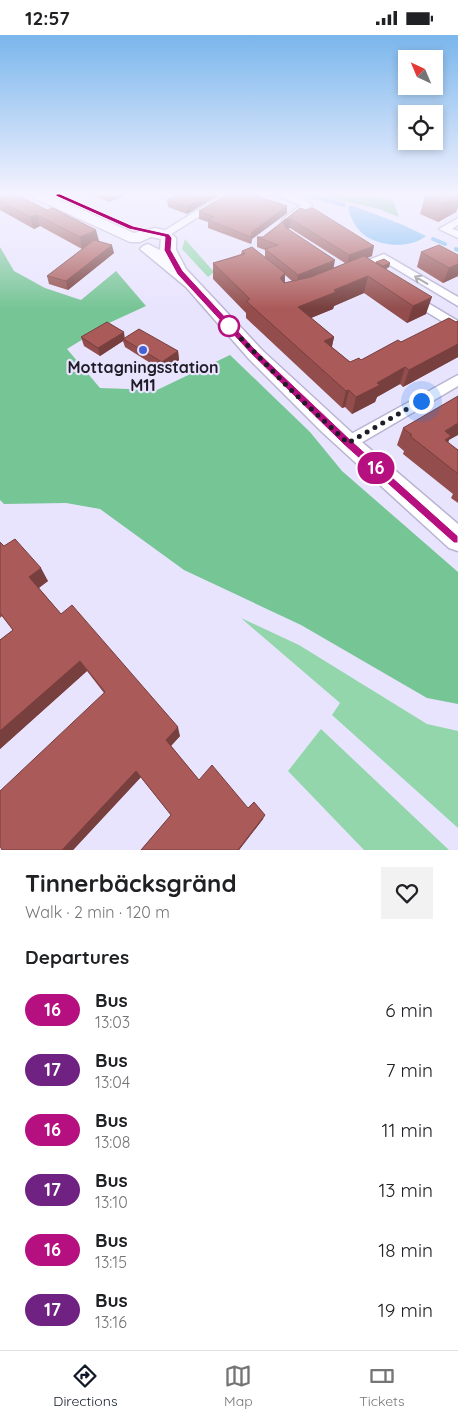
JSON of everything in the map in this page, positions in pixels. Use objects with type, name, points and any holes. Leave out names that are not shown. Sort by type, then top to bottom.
[{"type":"street","points":[[134,233],[141,236],[165,239]]},
{"type":"street","points":[[136,233],[141,236]]},
{"type":"street","points":[[141,236],[137,246],[157,249],[165,239],[174,233]]},
{"type":"street","points":[[165,239],[168,250],[180,272]]},
{"type":"street","points":[[148,249],[180,272],[252,351],[348,443],[458,540]]},
{"type":"street","points":[[346,273],[384,257],[458,303]]},
{"type":"street","points":[[363,266],[378,276]]},
{"type":"street","points":[[401,291],[458,327]]},
{"type":"street","points":[[348,443],[458,380]]},
{"type":"green space","points":[[185,239],[214,272],[208,277],[182,249]]},
{"type":"green space","points":[[0,247],[14,271],[45,288],[81,300],[116,271],[146,306],[109,323],[67,349],[100,388],[157,390],[230,355],[310,432],[342,471],[458,572],[458,704],[427,698],[301,625],[184,570],[100,509],[66,503],[4,504],[0,500]]},
{"type":"green space","points":[[241,618],[299,645],[427,724],[458,731],[458,828],[332,715],[340,703]]},
{"type":"green space","points":[[321,729],[449,850],[364,850],[288,771]]},
{"type":"water","points":[[420,233],[426,236],[412,243],[394,245],[377,242],[363,234]]},
{"type":"building","points":[[72,233],[89,233],[80,237]]},
{"type":"building","points":[[241,233],[252,233],[251,237]]},
{"type":"building","points":[[268,233],[294,233],[335,260],[298,275],[265,249],[278,245],[257,237],[263,237]]},
{"type":"building","points":[[314,233],[353,233],[374,246],[349,255]]},
{"type":"building","points":[[94,240],[112,245],[66,281],[47,276]]},
{"type":"building","points":[[439,245],[458,255],[458,264],[449,268],[421,252]]},
{"type":"building","points":[[252,247],[285,273],[280,278],[284,283],[311,277],[364,256],[432,297],[413,306],[368,276],[334,290],[336,292],[298,307],[334,337],[324,341],[350,362],[359,358],[361,360],[398,340],[401,342],[449,318],[456,322],[458,321],[458,344],[409,370],[405,367],[377,383],[380,385],[356,397],[349,390],[346,391],[246,301],[250,299],[213,263],[245,254],[242,251]]},
{"type":"building","points":[[384,259],[390,263],[383,266],[376,262]]},
{"type":"building","points":[[107,322],[124,332],[98,348],[81,337]]},
{"type":"building","points":[[139,329],[178,351],[162,362],[123,339]]},
{"type":"building","points":[[458,396],[458,423],[445,431],[451,436],[445,440],[458,450],[458,474],[410,436],[412,435],[403,428]]},
{"type":"building","points":[[15,539],[41,568],[29,577],[61,614],[72,605],[178,727],[166,740],[199,780],[212,765],[248,808],[254,802],[265,815],[238,850],[141,850],[171,815],[136,771],[62,850],[2,850],[0,846],[0,791],[105,692],[80,661],[0,731],[0,640],[13,630],[0,613],[0,542],[4,546]]},
{"type":"waterway","points":[[433,239],[445,244]]},
{"type":"bus line","name":"16","points":[[160,233],[169,238],[167,247],[180,272],[252,351],[348,443],[458,540]]},
{"type":"place","name":"Mottagningsstation M11","points":[[143,350]]},
{"type":"route","points":[[229,326],[294,393],[348,443],[421,401]]}]
